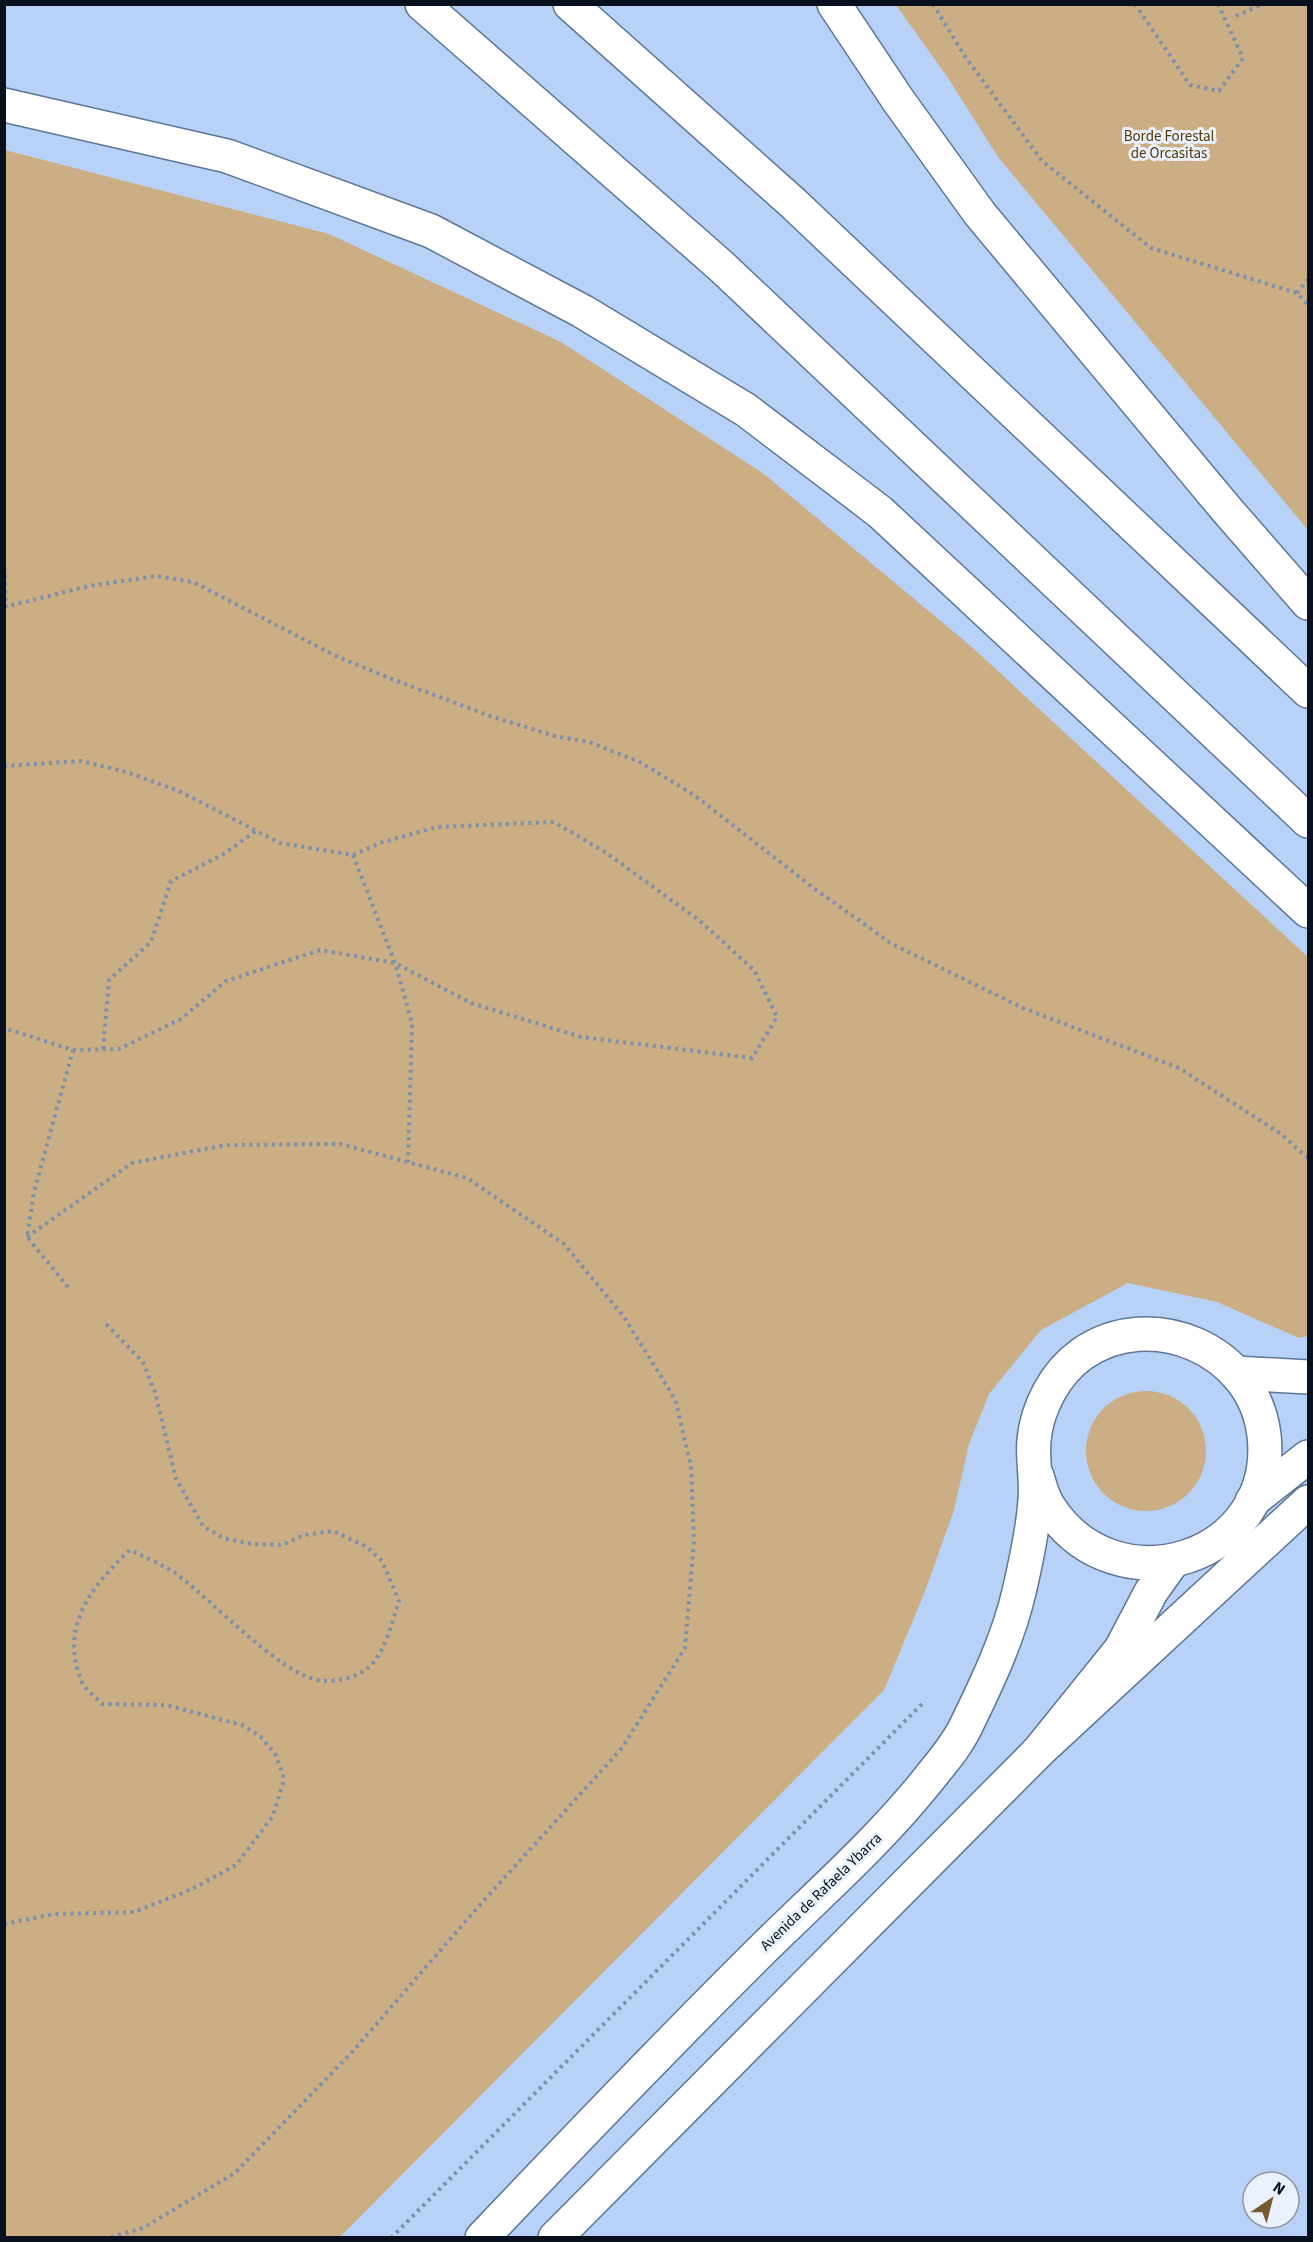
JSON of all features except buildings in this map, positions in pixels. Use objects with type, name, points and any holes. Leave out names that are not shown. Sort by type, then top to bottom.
[{"type":"main road","points":[[422,4],[722,266],[1308,821]]},
{"type":"main road","points":[[570,4],[793,203],[1308,690]]},
{"type":"main road","points":[[834,4],[898,100],[980,214],[1227,510],[1308,603]]},
{"type":"main road","points":[[4,105],[227,156],[431,231],[582,311],[746,410],[880,512],[1308,911]]},
{"type":"main road","name":"Avenida de Rafaela Ybarra","points":[[482,2238],[657,2053],[900,1814],[958,1742],[995,1667],[1018,1594],[1035,1506],[1037,1476],[1033,1442],[1040,1409],[1057,1378],[1081,1354],[1111,1339],[1145,1333],[1178,1336],[1210,1350],[1236,1373],[1259,1413],[1264,1434],[1260,1480],[1252,1501],[1231,1530],[1217,1541],[1202,1551],[1173,1562],[1145,1564],[1122,1561],[1101,1553],[1081,1541],[1064,1526],[1047,1504],[1037,1476]]},
{"type":"main road","points":[[1236,1373],[1308,1377]]},
{"type":"main road","name":"Avenida de Rafaela Ybarra","points":[[1252,1501],[1308,1457]]},
{"type":"main road","points":[[555,2238],[1038,1752],[1308,1502]]},
{"type":"main road","points":[[1038,1752],[1121,1649],[1150,1592],[1173,1562]]},
{"type":"path","points":[[933,4],[964,55],[1042,161],[1150,248],[1297,293],[1308,305]]},
{"type":"path","points":[[1135,4],[1190,85],[1219,91],[1243,58],[1218,4]]},
{"type":"path","points":[[1236,16],[1263,4]]},
{"type":"path","points":[[1297,293],[1308,279]]},
{"type":"path","points":[[4,560],[5,607],[89,586],[156,576],[193,582],[336,656],[389,678],[490,716],[555,736],[589,742],[640,762],[694,795],[811,886],[892,944],[1023,1008],[1179,1068],[1281,1134],[1308,1158]]},
{"type":"path","points":[[4,766],[81,761],[128,772],[181,792],[280,843],[353,855],[380,843],[437,827],[554,822],[605,852],[700,921],[754,970],[777,1017],[752,1058],[581,1037],[471,1003],[395,963],[320,950],[226,981],[181,1019],[119,1049],[73,1050],[4,1028]]},
{"type":"path","points":[[103,1049],[109,980],[151,942],[171,881],[222,855],[256,831]]},
{"type":"path","points":[[353,855],[395,963],[412,1023],[408,1162]]},
{"type":"path","points":[[68,1287],[27,1237],[33,1192],[73,1050]]},
{"type":"path","points":[[27,1237],[132,1163],[226,1145],[341,1144],[467,1178],[564,1244],[624,1317],[675,1400],[692,1477],[694,1542],[685,1648],[622,1748],[478,1907],[354,2050],[235,2173],[143,2228],[108,2238]]},
{"type":"path","points":[[4,1924],[54,1914],[134,1912],[192,1889],[236,1865],[273,1816],[283,1783],[283,1774],[274,1754],[261,1737],[242,1725],[166,1705],[102,1704],[81,1682],[76,1653],[76,1619],[104,1575],[130,1550],[176,1574],[263,1648],[291,1667],[318,1680],[350,1678],[369,1667],[387,1638],[399,1601],[382,1561],[367,1547],[333,1531],[304,1535],[282,1545],[252,1544],[223,1538],[203,1526],[176,1479],[155,1392],[143,1362],[106,1324]]},
{"type":"path","points":[[391,2238],[922,1704]]},
{"type":"green space","name":"Borde Forestal de Orcasitas","points":[[896,5],[1308,5],[1308,530],[998,157],[948,78]]},
{"type":"green space","points":[[5,150],[329,234],[561,342],[764,474],[973,648],[1308,957],[1308,1336],[1299,1338],[1217,1302],[1128,1283],[1041,1330],[989,1394],[969,1444],[954,1510],[924,1594],[884,1690],[340,2237],[5,2237]]},
{"type":"green space","points":[[1146,1391],[1169,1395],[1189,1408],[1202,1428],[1206,1451],[1202,1474],[1189,1494],[1169,1507],[1146,1511],[1123,1507],[1103,1494],[1090,1474],[1086,1451],[1090,1428],[1103,1408],[1123,1395]]}]
